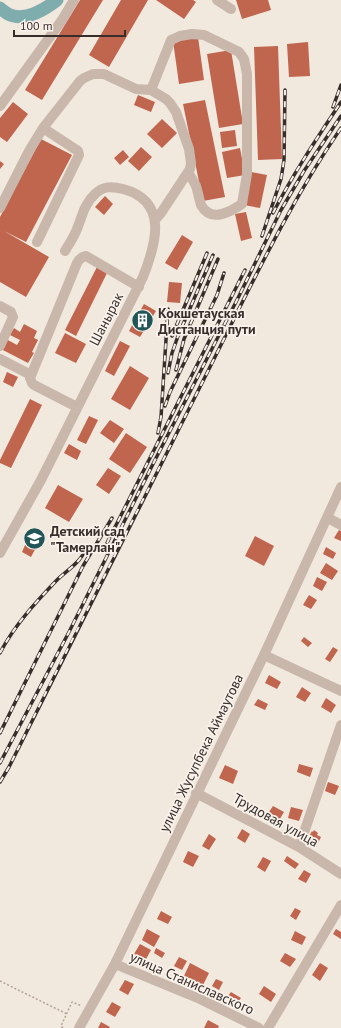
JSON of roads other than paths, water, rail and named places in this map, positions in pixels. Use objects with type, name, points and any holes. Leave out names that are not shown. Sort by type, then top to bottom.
[{"type":"street","points":[[0,106],[62,20],[74,0]]},
{"type":"street","points":[[217,0],[232,9]]},
{"type":"street","points":[[151,90],[171,40],[180,36],[192,34],[204,35],[239,52],[244,59],[247,74],[247,174],[242,204],[231,212],[217,215],[207,212],[202,205],[196,186],[188,172]]},
{"type":"street","points":[[0,208],[29,151],[44,128],[80,81],[93,74],[104,74],[136,89],[151,90],[166,99],[176,112],[191,163],[188,172],[155,220]]},
{"type":"street","points":[[37,242],[80,155],[78,151],[44,128]]},
{"type":"street","name":"Шанырак","points":[[0,553],[41,480],[139,287],[152,252],[155,220],[153,211],[150,205],[141,197],[129,190],[110,186],[105,188],[95,194],[86,206],[77,229],[65,251]]},
{"type":"street","points":[[77,407],[34,385],[31,380],[31,375],[79,260],[86,256],[139,287]]},
{"type":"street","points":[[0,306],[11,312],[13,317],[0,346]]},
{"type":"street","points":[[0,359],[31,375]]},
{"type":"street","name":"улица Жусупбека Аймаутова","points":[[79,1028],[115,964],[196,793],[264,655],[341,487]]},
{"type":"street","points":[[328,518],[341,524]]},
{"type":"street","points":[[264,655],[341,691]]},
{"type":"street","points":[[299,847],[341,725]]},
{"type":"street","name":"Трудовая улица","points":[[196,793],[299,847],[341,874]]},
{"type":"street","points":[[268,1028],[341,906]]},
{"type":"street","name":"улица Станиславского","points":[[115,964],[200,999],[259,1028]]},
{"type":"waterway","points":[[0,8],[8,14],[21,17],[34,14],[57,0]]},
{"type":"railway","points":[[333,107],[341,85]]},
{"type":"railway","points":[[262,236],[281,179],[284,160],[285,90]]},
{"type":"railway","points":[[273,213],[297,170],[341,102]]},
{"type":"railway","points":[[0,763],[69,632],[281,210],[304,171],[341,116]]},
{"type":"railway","points":[[0,782],[9,767],[267,254],[302,190],[341,128]]},
{"type":"railway","points":[[172,336],[207,253]]},
{"type":"railway","points":[[168,373],[172,353],[178,336],[213,255]]},
{"type":"railway","points":[[176,370],[184,339],[218,259]]},
{"type":"railway","points":[[107,543],[245,270]]},
{"type":"railway","points":[[165,406],[170,392],[217,295],[224,273]]},
{"type":"railway","points":[[158,433],[161,417],[168,309]]},
{"type":"railway","points":[[0,733],[83,566],[112,518]]},
{"type":"railway","points":[[0,653],[18,624],[33,606],[56,581],[79,560],[88,548]]},
{"type":"place","name":"Кокшетауская Дистанция пути","points":[[142,321]]},
{"type":"place","name":"Детский сад \"Тамерлан\"","points":[[34,539]]}]
